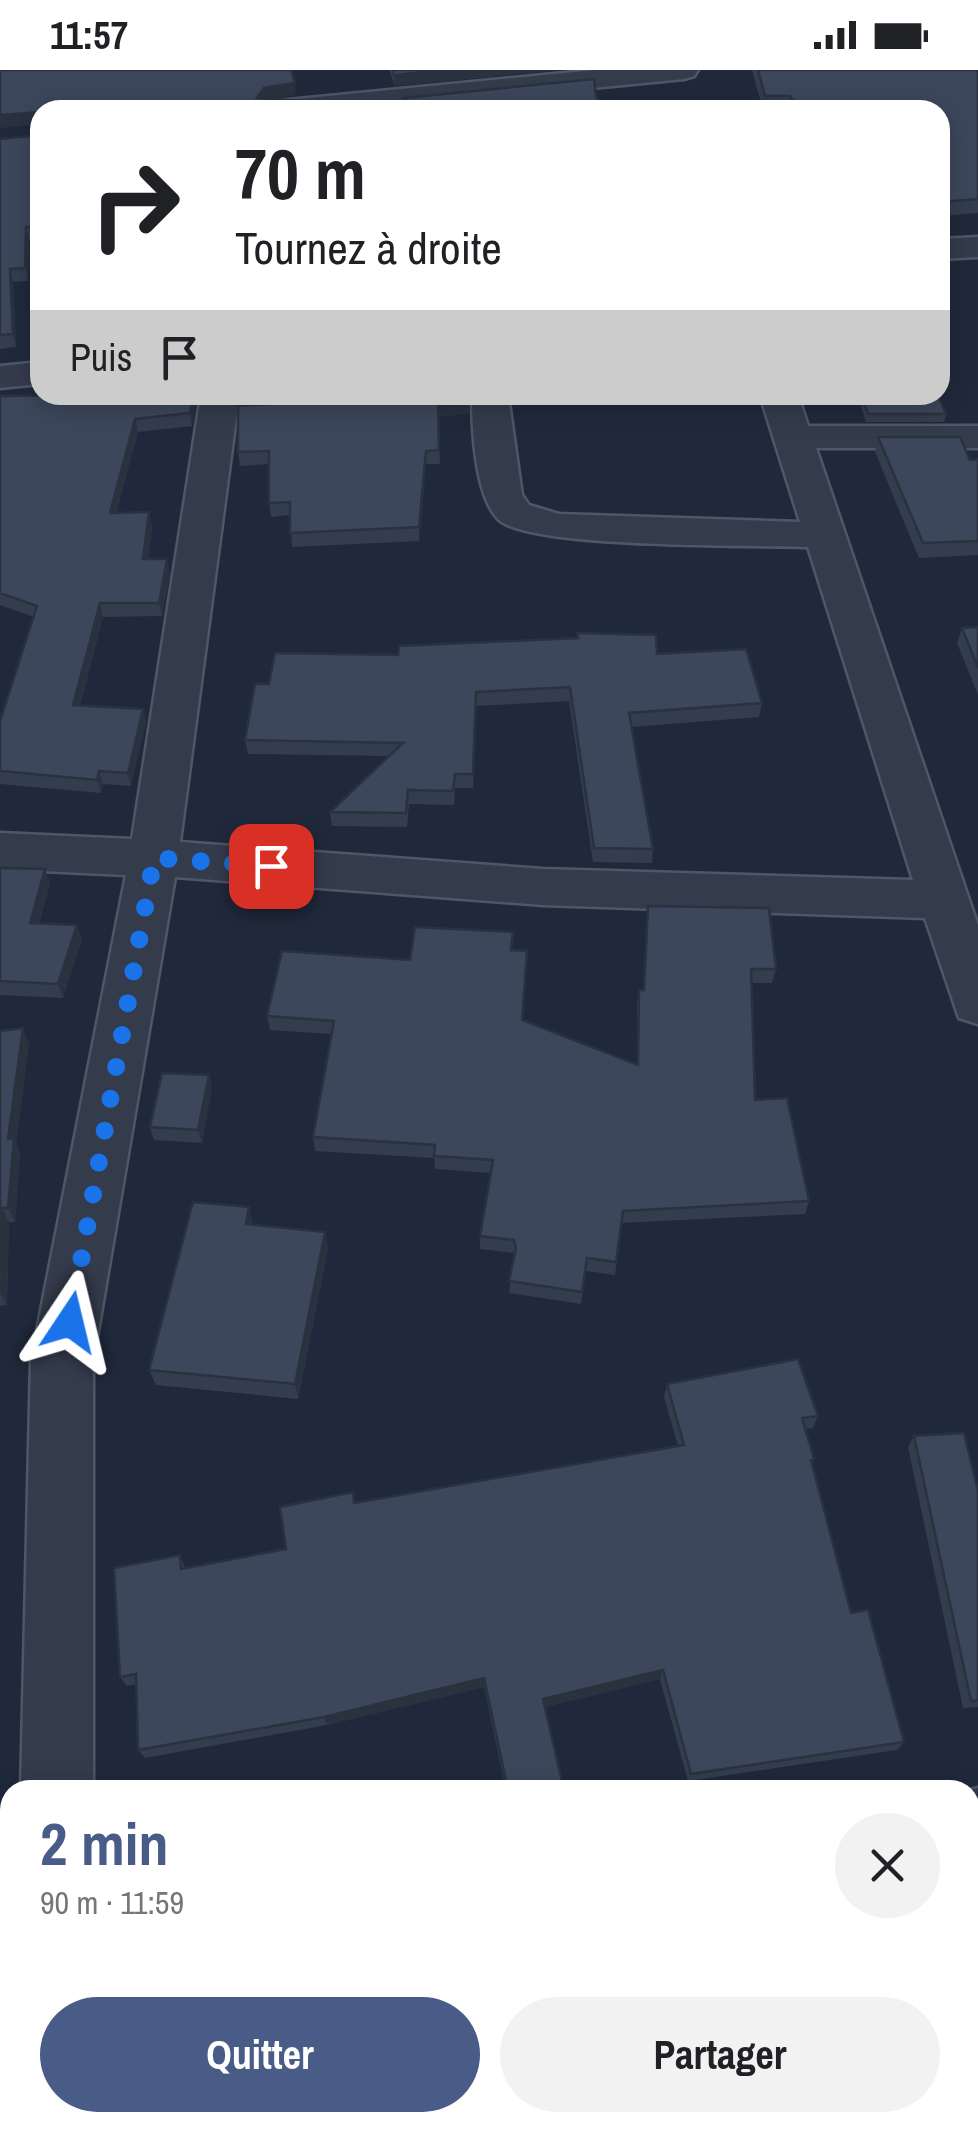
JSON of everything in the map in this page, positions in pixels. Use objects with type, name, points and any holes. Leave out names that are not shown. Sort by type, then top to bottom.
[{"type":"street","points":[[320,70],[330,100]]},
{"type":"street","points":[[382,100],[676,77]]},
{"type":"street","points":[[950,248],[978,247]]},
{"type":"street","points":[[0,377],[30,374]]},
{"type":"street","points":[[57,1780],[62,1361],[154,858],[219,405]]},
{"type":"street","points":[[491,405],[502,496],[515,514],[557,526],[826,534]]},
{"type":"street","points":[[783,405],[978,1003]]},
{"type":"street","points":[[794,437],[978,437]]},
{"type":"street","points":[[0,852],[154,858],[543,886],[944,900]]},
{"type":"building","points":[[0,70],[291,70],[295,83],[264,88],[257,98],[286,100],[30,100],[30,113],[0,115]]},
{"type":"building","points":[[393,70],[443,70],[394,75]]},
{"type":"building","points":[[758,70],[978,70],[978,199],[950,201],[950,100],[793,100],[790,96],[765,96]]},
{"type":"building","points":[[594,79],[599,100],[405,100]]},
{"type":"building","points":[[30,136],[30,227],[26,227],[25,268],[10,269],[13,334],[0,335],[0,139]]},
{"type":"building","points":[[0,396],[30,396],[30,405],[191,405],[190,413],[135,419],[110,513],[149,512],[143,559],[167,559],[159,603],[100,603],[73,705],[143,709],[128,773],[99,771],[97,780],[0,771],[0,721],[37,606],[0,593]]},
{"type":"building","points":[[438,405],[439,450],[426,451],[419,527],[290,533],[290,502],[269,503],[269,451],[238,452],[238,406]]},
{"type":"building","points":[[865,405],[942,405],[946,414],[868,414]]},
{"type":"building","points":[[878,437],[960,437],[970,460],[978,459],[978,541],[923,543]]},
{"type":"building","points":[[978,627],[978,668],[962,628]]},
{"type":"building","points":[[577,633],[656,635],[657,654],[746,649],[762,703],[629,713],[653,849],[594,848],[570,687],[476,692],[473,774],[455,774],[453,791],[408,790],[406,813],[330,812],[403,743],[245,740],[255,684],[269,684],[275,653],[398,655],[399,646],[578,638]]},
{"type":"building","points":[[0,868],[45,869],[30,923],[77,925],[58,984],[0,981]]},
{"type":"building","points":[[648,906],[769,908],[776,969],[751,969],[755,1100],[787,1098],[809,1201],[623,1211],[616,1262],[587,1258],[582,1292],[509,1281],[514,1240],[480,1236],[493,1160],[434,1156],[435,1145],[313,1137],[334,1021],[267,1016],[282,951],[410,960],[415,927],[513,932],[511,950],[527,951],[522,1020],[638,1065],[639,990],[644,990]]},
{"type":"building","points":[[23,1028],[8,1139],[14,1138],[8,1208],[2,1208],[0,1274],[0,1031]]},
{"type":"building","points":[[162,1073],[209,1075],[198,1130],[150,1127]]},
{"type":"building","points":[[193,1202],[249,1207],[246,1224],[325,1232],[295,1384],[149,1370]]},
{"type":"building","points":[[798,1359],[818,1416],[802,1418],[851,1613],[868,1610],[904,1742],[691,1774],[663,1670],[543,1699],[562,1780],[506,1780],[484,1678],[324,1717],[138,1750],[136,1674],[120,1677],[114,1568],[180,1555],[181,1569],[286,1549],[280,1507],[353,1492],[354,1503],[684,1445],[667,1384]]},
{"type":"building","points":[[964,1433],[978,1491],[978,1700],[971,1701],[914,1436]]},
{"type":"route","points":[[70,1322],[154,858],[271,866]]}]
